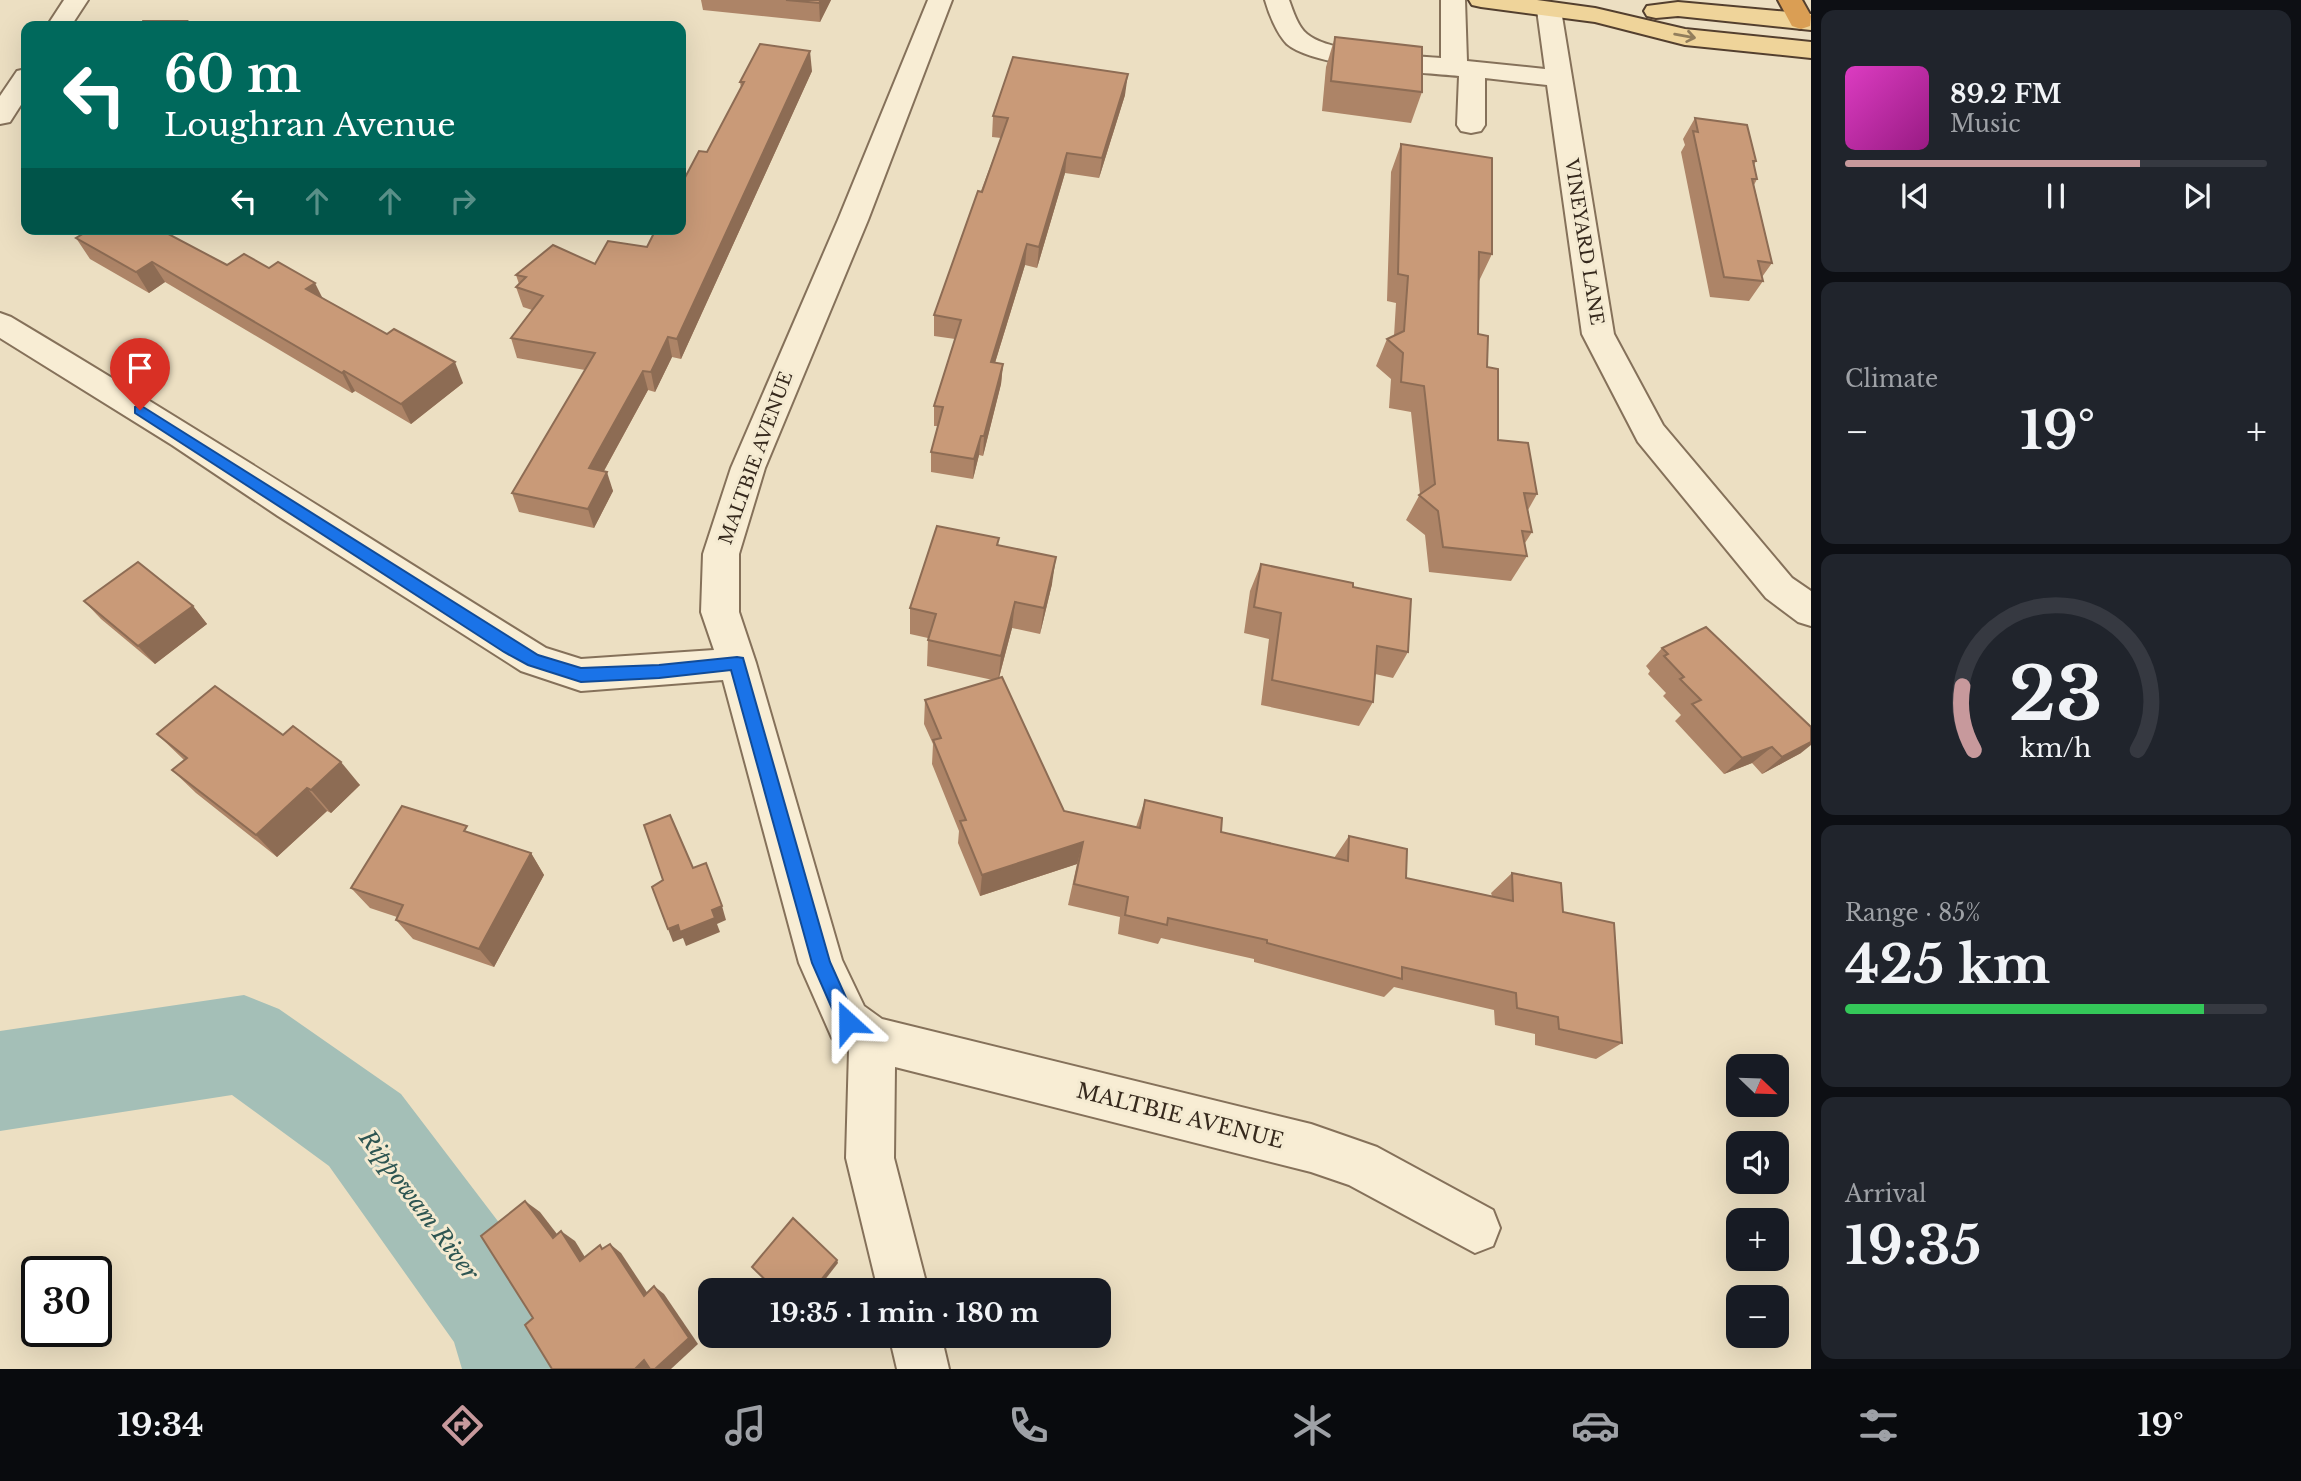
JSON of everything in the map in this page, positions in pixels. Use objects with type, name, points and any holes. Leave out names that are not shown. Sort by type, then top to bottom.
[{"type":"main road","points":[[1481,0],[1595,15],[1685,37],[1811,50]]},
{"type":"main road","points":[[1595,15],[1678,9],[1803,18]]},
{"type":"street","points":[[62,21],[76,0]]},
{"type":"street","name":"MALTBIE AVENUE","points":[[940,0],[853,220],[748,468],[721,554],[720,611],[821,963],[848,1022],[872,1039],[1323,1152],[1360,1164],[1475,1228]]},
{"type":"street","points":[[1277,0],[1281,13],[1297,39],[1333,55],[1559,78]]},
{"type":"street","points":[[1452,0],[1471,125]]},
{"type":"street","name":"VINEYARD LANE","points":[[1549,10],[1598,334],[1650,433],[1779,588],[1811,611]]},
{"type":"street","points":[[0,116],[21,84]]},
{"type":"street","points":[[0,324],[184,436],[429,596],[534,660],[581,675],[737,663]]},
{"type":"street","points":[[872,1039],[870,1158],[900,1278]]},
{"type":"street","points":[[918,1348],[923,1369]]},
{"type":"building","points":[[786,0],[821,0],[819,3]]},
{"type":"building","points":[[1335,37],[1422,47],[1422,92],[1331,81]]},
{"type":"building","points":[[760,44],[810,51],[677,339],[668,337],[651,372],[643,371],[589,468],[607,472],[588,509],[512,493],[595,353],[511,338],[543,296],[516,287],[526,277],[516,275],[553,245],[595,264],[608,241],[647,247],[653,235],[686,235],[686,176],[699,151],[707,152],[744,82],[740,82]]},
{"type":"building","points":[[1013,57],[1128,74],[1102,158],[1067,153],[1039,247],[1027,244],[991,362],[1003,364],[984,436],[981,436],[974,459],[931,452],[943,407],[934,406],[961,320],[934,315],[978,191],[982,192],[1008,118],[993,116]]},
{"type":"building","points":[[1695,118],[1747,125],[1756,161],[1753,161],[1757,179],[1752,179],[1772,263],[1758,261],[1763,281],[1724,277],[1693,131],[1698,132]]},
{"type":"building","points":[[1401,144],[1492,158],[1492,254],[1479,252],[1478,334],[1488,336],[1487,367],[1498,369],[1498,440],[1528,443],[1537,494],[1524,493],[1532,532],[1522,531],[1527,556],[1443,547],[1438,511],[1419,495],[1435,484],[1424,386],[1401,382],[1403,353],[1387,339],[1404,331],[1408,276],[1398,274]]},
{"type":"building","points":[[81,235],[170,235],[227,265],[244,254],[269,268],[278,262],[315,283],[306,289],[387,334],[394,329],[455,362],[401,404],[344,371],[342,373],[152,262],[136,272],[76,238]]},
{"type":"building","points":[[937,526],[999,538],[997,545],[1056,557],[1044,608],[1015,602],[1001,656],[928,640],[936,614],[910,608]]},
{"type":"building","points":[[138,562],[193,606],[138,646],[84,601]]},
{"type":"building","points":[[1261,564],[1353,583],[1353,587],[1411,599],[1408,652],[1377,646],[1373,702],[1272,680],[1281,613],[1254,607]]},
{"type":"building","points":[[1706,627],[1811,727],[1811,742],[1782,757],[1772,747],[1742,758],[1692,704],[1701,700],[1680,679],[1684,677],[1664,656],[1668,654],[1662,648]]},
{"type":"building","points":[[1002,677],[1064,811],[1140,828],[1145,800],[1222,818],[1221,832],[1348,861],[1349,836],[1407,849],[1406,878],[1513,901],[1512,873],[1561,883],[1563,912],[1614,923],[1622,1043],[1559,1029],[1558,1017],[1517,1008],[1516,993],[1402,967],[1402,979],[1267,943],[1267,940],[1168,918],[1167,925],[1125,915],[1128,897],[1074,884],[1083,842],[982,875],[960,821],[966,820],[933,740],[941,738],[925,700]]},
{"type":"building","points":[[215,686],[283,735],[293,726],[341,762],[311,790],[307,788],[256,835],[172,770],[187,758],[157,734]]},
{"type":"building","points":[[402,806],[467,826],[464,831],[531,853],[479,949],[396,920],[403,905],[351,888]]},
{"type":"building","points":[[670,815],[693,868],[706,863],[722,906],[712,910],[715,918],[680,932],[678,925],[668,929],[652,887],[663,880],[644,825]]},
{"type":"building","points":[[525,1201],[553,1238],[561,1231],[580,1261],[600,1245],[602,1249],[610,1244],[644,1296],[654,1286],[689,1338],[655,1369],[650,1369],[644,1360],[635,1369],[552,1369],[525,1325],[533,1318],[481,1236]]},
{"type":"building","points":[[793,1218],[837,1260],[823,1278],[763,1278],[752,1267]]},
{"type":"waterway","name":"Rippowam River","points":[[0,1081],[244,1044],[365,1130],[500,1314],[518,1369]]},
{"type":"route","points":[[140,410],[509,647],[534,660],[581,675],[737,663],[821,963],[848,1022]]}]
